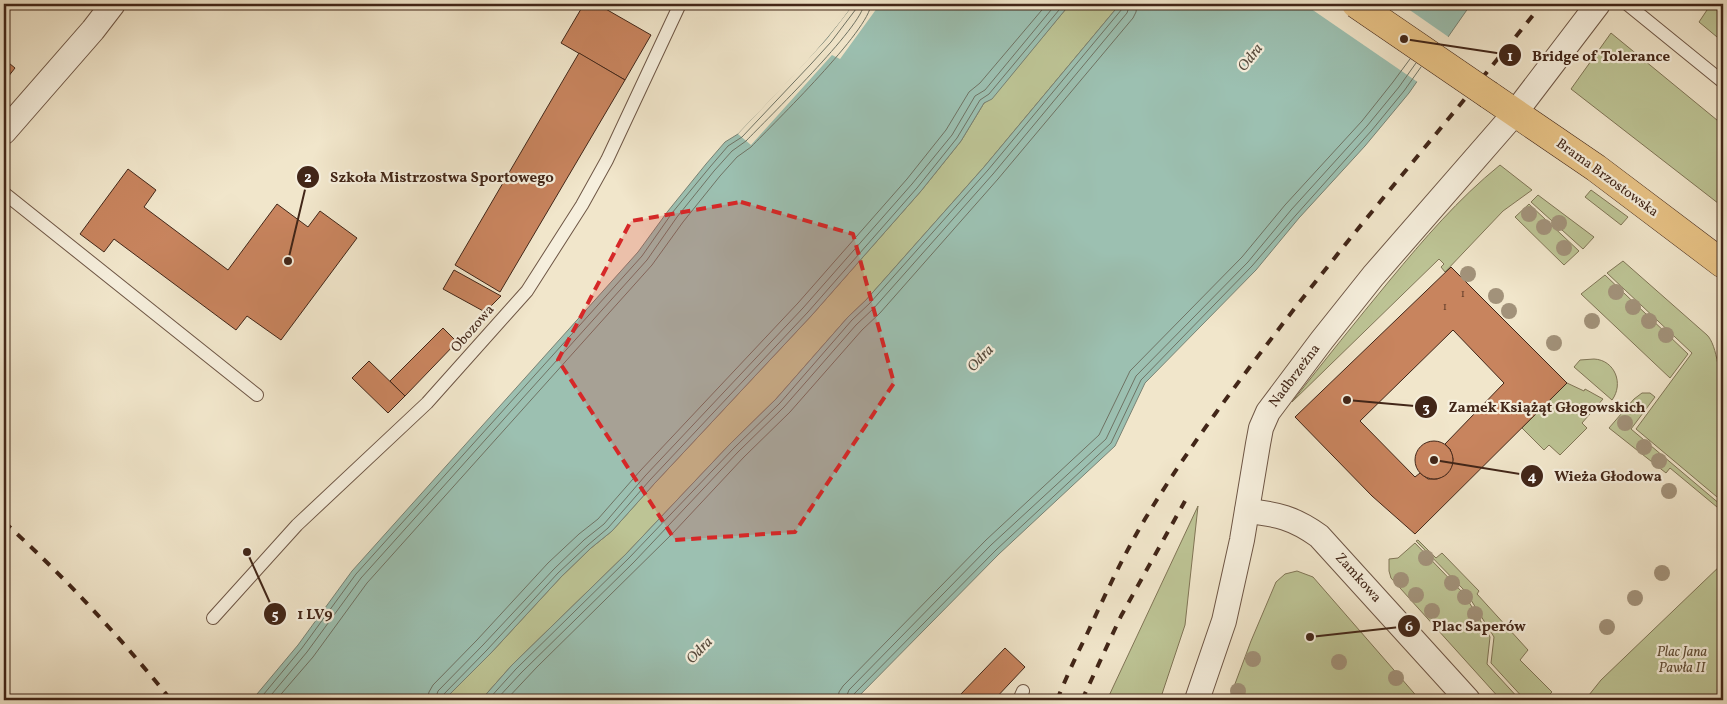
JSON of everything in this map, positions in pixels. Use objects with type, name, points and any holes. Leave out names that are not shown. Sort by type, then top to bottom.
[{"type":"main road","name":"Brama Brzostowska","points":[[1356,4],[1596,168],[1723,264]]},
{"type":"street","points":[[4,132],[93,30],[113,4]]},
{"type":"street","name":"Nadbrzeżna","points":[[1197,700],[1224,621],[1247,511],[1261,428],[1273,405],[1374,276],[1515,112],[1598,4]]},
{"type":"street","name":"Zamkowa","points":[[1247,511],[1284,517],[1319,536],[1468,700]]},
{"type":"lane","name":"Obozowa","points":[[213,618],[297,525],[427,403],[527,290],[582,205],[607,160],[680,4]]},
{"type":"lane","points":[[1627,4],[1723,82]]},
{"type":"lane","points":[[4,193],[257,395]]},
{"type":"highlighted area","points":[[741,202],[853,234],[894,383],[795,532],[675,540],[558,360],[631,221]]},
{"type":"green space","points":[[1070,4],[1120,4],[984,167],[866,300],[848,317],[776,399],[730,444],[626,554],[512,665],[481,700],[444,700],[491,653],[561,577],[612,531],[812,315],[921,191],[961,141],[984,103],[992,98]]},
{"type":"green space","points":[[1711,4],[1723,4],[1723,42],[1699,22]]},
{"type":"green space","points":[[1611,33],[1723,125],[1723,207],[1571,89]]},
{"type":"green space","points":[[1500,165],[1532,190],[1503,211],[1445,272],[1441,267],[1444,264],[1439,259],[1292,402],[1365,310],[1429,235],[1470,192]]},
{"type":"green space","points":[[1591,190],[1628,217],[1621,225],[1585,197]]},
{"type":"green space","points":[[1538,195],[1594,237],[1583,249],[1531,202]]},
{"type":"green space","points":[[1529,204],[1579,251],[1564,265],[1515,217]]},
{"type":"green space","points":[[1623,261],[1707,335],[1713,346],[1721,388],[1723,502],[1636,429],[1692,353],[1607,273]]},
{"type":"green space","points":[[1605,275],[1688,354],[1670,378],[1581,294]]},
{"type":"green space","points":[[1580,360],[1601,360],[1607,364],[1615,374],[1617,387],[1616,394],[1612,400],[1574,367]]},
{"type":"green space","points":[[1567,383],[1584,391],[1585,389],[1603,399],[1582,423],[1587,428],[1560,455],[1549,445],[1544,450],[1522,428]]},
{"type":"green space","points":[[1642,393],[1650,393],[1655,397],[1631,429],[1721,505],[1723,503],[1723,512],[1670,468],[1666,473],[1609,428],[1634,399]]},
{"type":"green space","points":[[1198,506],[1185,625],[1160,700],[1107,700]]},
{"type":"green space","points":[[1418,540],[1436,558],[1442,553],[1479,591],[1477,594],[1528,650],[1520,660],[1552,692],[1547,697],[1550,700],[1525,700],[1491,663],[1494,637],[1466,592],[1416,541]]},
{"type":"green space","points":[[1415,543],[1464,594],[1490,637],[1487,664],[1520,700],[1501,700],[1391,578],[1389,559],[1398,558]]},
{"type":"green space","name":"Plac Jana Pawła II","points":[[1723,563],[1723,700],[1585,700],[1601,680]]},
{"type":"green space","points":[[1297,571],[1313,577],[1420,700],[1229,700],[1276,582],[1285,574]]},
{"type":"water","points":[[854,4],[1070,4],[992,99],[984,103],[961,141],[921,191],[812,315],[612,531],[561,577],[491,653],[444,700],[252,700],[298,645],[352,571],[638,252],[668,211],[725,142],[738,134],[798,71]]},
{"type":"water","name":"Odra","points":[[1120,4],[1471,4],[1409,93],[1365,146],[1299,218],[1256,270],[1145,383],[1115,446],[999,554],[855,700],[481,700],[512,665],[626,554],[730,444],[776,399],[984,167]]},
{"type":"pier","points":[[854,4],[880,4],[840,59],[832,55],[751,145],[738,134],[827,39]]},
{"type":"pier","points":[[1304,4],[1401,4],[1450,38],[1419,83]]},
{"type":"building","points":[[584,4],[597,4],[651,35],[625,80],[561,43]]},
{"type":"building","points":[[579,53],[625,80],[500,292],[455,265]]},
{"type":"building","points":[[4,59],[15,68],[4,82]]},
{"type":"building","points":[[128,169],[156,190],[144,207],[228,270],[277,204],[308,227],[320,211],[357,238],[281,340],[247,316],[236,330],[114,239],[104,252],[80,234]]},
{"type":"building","points":[[1451,267],[1567,383],[1415,534],[1372,496],[1295,417]],"holes":[[[1453,330],[1504,383],[1445,444],[1450,449],[1453,459],[1452,465],[1447,474],[1437,479],[1428,479],[1420,473],[1415,477],[1360,421]]]},
{"type":"building","points":[[454,270],[501,296],[485,312],[443,289]]},
{"type":"building","points":[[443,328],[457,342],[405,396],[390,381]]},
{"type":"building","points":[[369,361],[405,396],[388,413],[352,378]]},
{"type":"building","points":[[1434,441],[1448,446],[1453,460],[1448,474],[1434,479],[1420,474],[1415,460],[1420,446]]},
{"type":"building","points":[[1005,648],[1025,667],[994,700],[965,700],[960,695]]},
{"type":"railway","points":[[1057,700],[1107,590],[1129,547],[1160,494],[1192,446],[1310,289],[1542,4]]},
{"type":"railway","points":[[1082,700],[1121,616],[1185,501]]},
{"type":"railway","points":[[4,522],[49,564],[91,608],[171,700]]},
{"type":"place","name":"Bridge of Tolerance","points":[[1404,39]]},
{"type":"place","name":"Szkoła Mistrzostwa Sportowego","points":[[288,261]]},
{"type":"place","name":"Zamek Książąt Głogowskich","points":[[1347,400]]},
{"type":"place","name":"Wieża Głodowa","points":[[1434,460]]},
{"type":"place","name":"1 LV9","points":[[247,552]]},
{"type":"place","name":"Plac Saperów","points":[[1310,637]]}]
